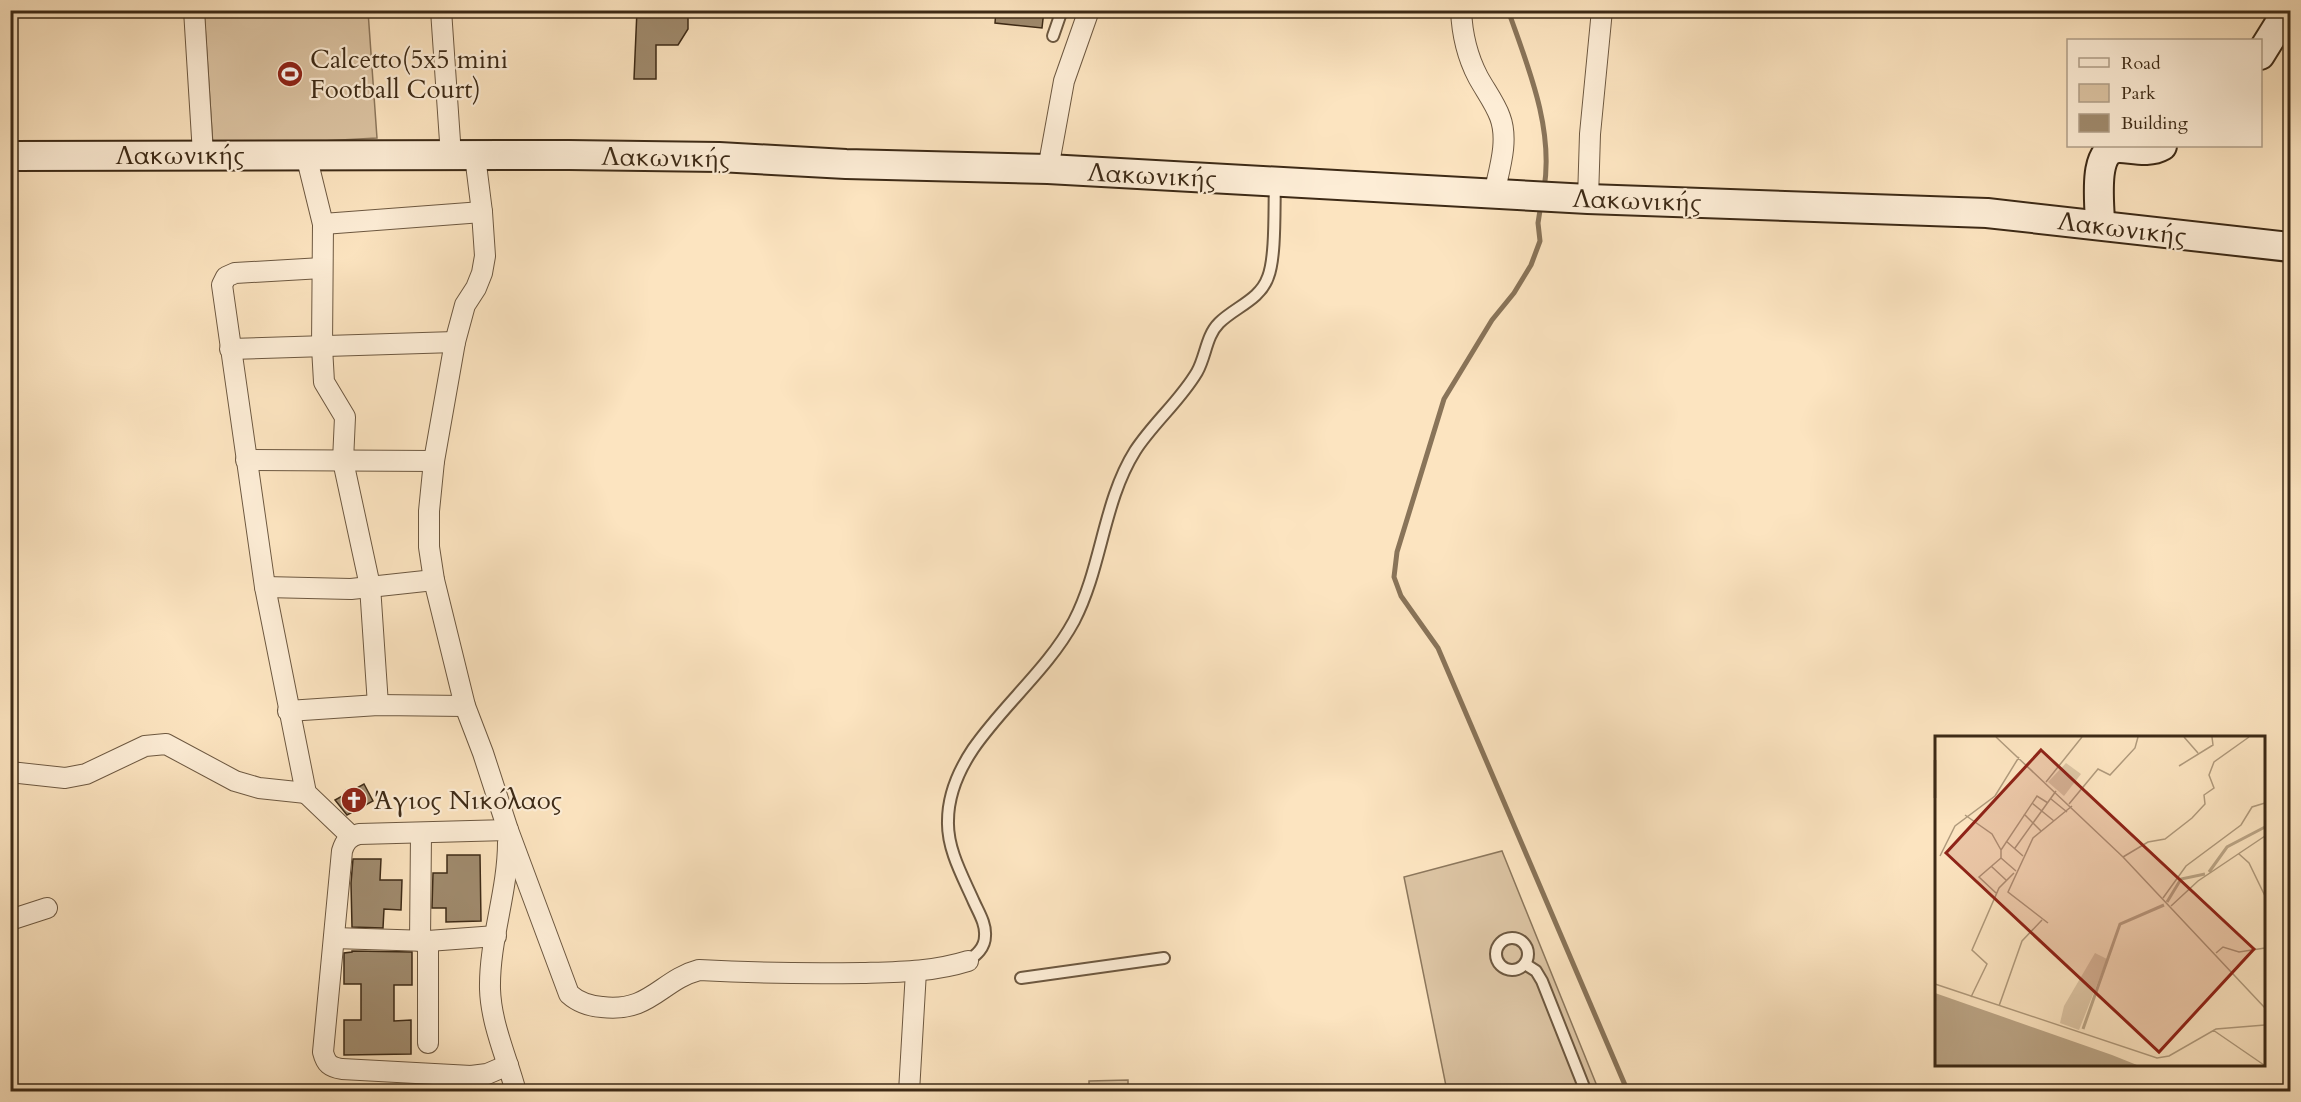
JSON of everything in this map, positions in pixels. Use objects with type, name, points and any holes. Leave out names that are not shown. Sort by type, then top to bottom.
[{"type":"main road","points":[[2262,52],[2288,10]]},
{"type":"main road","points":[[2100,224],[2100,165],[2106,153],[2117,147],[2146,150],[2158,147]]},
{"type":"main road","name":"Λακωνικής","points":[[10,156],[569,154],[1047,169],[1557,198],[1925,209],[2100,224],[2233,242],[2290,247]]},
{"type":"street","points":[[194,10],[203,154]]},
{"type":"street","points":[[441,10],[463,156],[482,212],[484,256],[482,273],[465,305],[455,342],[435,461],[429,511],[429,547],[434,580],[465,706],[569,994],[588,1005],[624,1008],[643,1003],[686,974],[699,970],[792,975],[916,971],[943,969],[968,961]]},
{"type":"street","points":[[1047,169],[1064,81],[1089,10]]},
{"type":"street","points":[[1461,10],[1463,38],[1469,57],[1500,118],[1504,138],[1497,194]]},
{"type":"street","points":[[1587,199],[1590,134],[1602,10]]},
{"type":"street","points":[[306,155],[322,224],[324,382],[345,417],[343,460],[370,586],[378,705]]},
{"type":"street","points":[[322,224],[482,212]]},
{"type":"street","points":[[322,268],[235,273],[226,276],[222,285],[265,587],[306,793],[351,836]]},
{"type":"street","points":[[230,349],[455,342]]},
{"type":"street","points":[[246,460],[435,461]]},
{"type":"street","points":[[265,587],[351,589],[434,580]]},
{"type":"street","points":[[288,711],[378,705],[465,706]]},
{"type":"street","points":[[10,772],[65,778],[86,774],[145,746],[166,744],[235,781],[259,788],[306,793]]},
{"type":"street","points":[[508,830],[359,834],[351,836],[345,842],[342,851],[323,1052],[325,1061],[331,1067],[471,1076],[487,1074],[508,1065]]},
{"type":"street","points":[[508,830],[508,863],[490,987],[491,1004],[516,1092]]},
{"type":"street","points":[[421,833],[428,1043]]},
{"type":"street","points":[[10,920],[47,908]]},
{"type":"street","points":[[334,938],[424,941],[496,936]]},
{"type":"street","points":[[909,1092],[916,971]]},
{"type":"lane","points":[[1053,36],[1062,10]]},
{"type":"lane","points":[[968,961],[979,952],[985,938],[983,924],[957,865],[951,843],[948,821],[951,797],[959,773],[989,728],[1060,645],[1086,593],[1106,523],[1125,470],[1136,450],[1188,386],[1198,370],[1210,336],[1218,324],[1263,289],[1269,276],[1271,263],[1275,183]]},
{"type":"lane","points":[[1021,978],[1164,958]]},
{"type":"lane","points":[[1525,964],[1536,971],[1542,981],[1586,1092]]},
{"type":"green space","name":"Calcetto(5x5 mini Football Court)","points":[[204,11],[368,11],[377,138],[213,147]]},
{"type":"green space","points":[[1502,851],[1599,1091],[1447,1091],[1404,877]]},
{"type":"green space","points":[[1128,1080],[1128,1091],[1089,1091],[1089,1081]]},
{"type":"building","points":[[637,10],[688,10],[688,29],[678,45],[656,45],[656,79],[634,79]]},
{"type":"building","points":[[996,10],[1044,10],[1042,28],[995,23]]},
{"type":"building","name":"Άγιος Νικόλαος","points":[[364,784],[373,801],[347,815],[335,800]]},
{"type":"building","points":[[447,855],[480,855],[481,921],[446,922],[446,908],[432,908],[433,873],[447,873]]},
{"type":"building","points":[[353,859],[381,859],[380,880],[402,880],[401,910],[384,909],[383,928],[352,927]]},
{"type":"building","points":[[352,951],[412,952],[412,985],[394,985],[394,1021],[411,1020],[411,1054],[344,1055],[344,1020],[361,1020],[361,984],[344,984],[344,953]]},
{"type":"waterway","points":[[1508,10],[1531,76],[1542,121],[1546,166],[1544,189]]},
{"type":"waterway","points":[[1541,204],[1538,223],[1540,241],[1531,265],[1514,293],[1492,320],[1444,399],[1397,552],[1394,577],[1401,596],[1438,648],[1628,1092]]},
{"type":"place","name":"Calcetto(5x5 mini Football Court)","points":[[290,74]]},
{"type":"place","name":"Άγιος Νικόλαος","points":[[354,800]]}]
